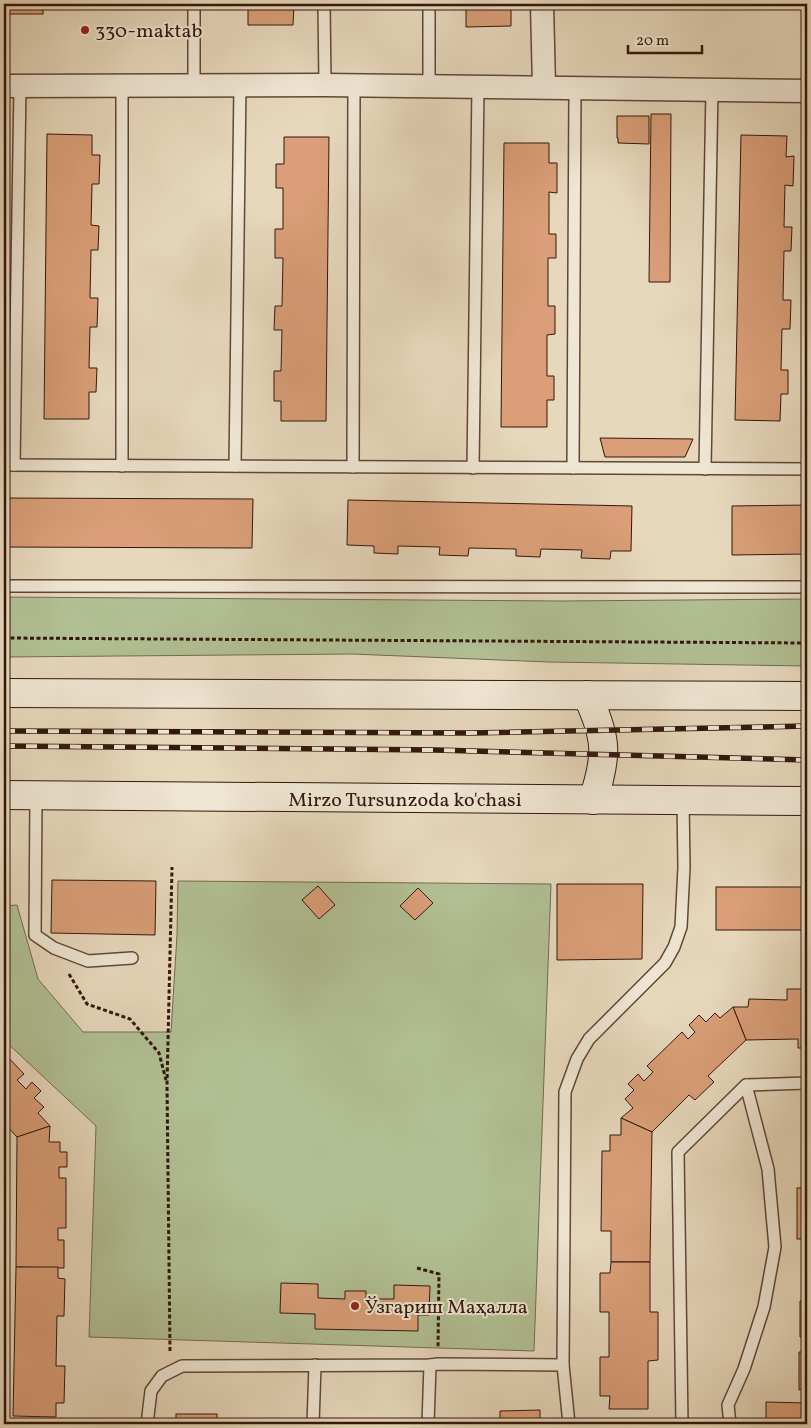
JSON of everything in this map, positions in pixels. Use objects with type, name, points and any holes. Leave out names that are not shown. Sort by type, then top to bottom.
[{"type":"main road","points":[[4,693],[807,696]]},
{"type":"main road","points":[[587,695],[598,718],[604,746],[601,774],[593,800]]},
{"type":"main road","name":"Mirzo Tursunzoda ko'chasi","points":[[4,795],[807,801]]},
{"type":"street","points":[[542,4],[544,87]]},
{"type":"street","points":[[12,86],[354,85],[807,91]]},
{"type":"lane","points":[[194,4],[194,85]]},
{"type":"lane","points":[[324,4],[325,85]]},
{"type":"lane","points":[[429,4],[429,86]]},
{"type":"lane","points":[[122,85],[122,466]]},
{"type":"lane","points":[[235,466],[240,85]]},
{"type":"lane","points":[[353,467],[354,85]]},
{"type":"lane","points":[[12,86],[9,465],[807,469]]},
{"type":"lane","points":[[473,468],[478,86]]},
{"type":"lane","points":[[573,468],[575,88]]},
{"type":"lane","points":[[706,469],[712,90]]},
{"type":"lane","points":[[4,586],[807,587]]},
{"type":"lane","points":[[36,795],[36,935],[54,948],[88,961],[132,958]]},
{"type":"lane","points":[[569,1424],[563,1365],[565,1092],[577,1059],[589,1039],[665,963],[674,947],[681,927],[684,867],[683,800]]},
{"type":"lane","points":[[682,1424],[678,1152],[746,1085],[807,1084]]},
{"type":"lane","points":[[730,1424],[728,1405],[744,1369],[764,1307],[775,1247],[768,1169],[746,1085]]},
{"type":"lane","points":[[428,1424],[434,1364]]},
{"type":"lane","points":[[313,1424],[315,1365]]},
{"type":"lane","points":[[147,1424],[152,1391],[162,1376],[182,1366],[563,1365]]},
{"type":"path","points":[[4,638],[807,644]]},
{"type":"path","points":[[170,1372],[167,1084],[172,867]]},
{"type":"path","points":[[54,948],[87,1004],[130,1019],[159,1053],[167,1084]]},
{"type":"path","points":[[417,1268],[439,1274],[434,1364]]},
{"type":"green space","points":[[4,597],[561,601],[807,599],[807,666],[549,662],[352,654],[4,657]]},
{"type":"green space","points":[[178,881],[551,884],[534,1351],[89,1337],[96,1126],[4,1040],[4,906],[17,905],[38,979],[83,1032],[171,1032],[177,935]]},
{"type":"building","points":[[4,4],[43,4],[43,14],[4,14]]},
{"type":"building","points":[[248,4],[294,4],[293,25],[248,25]]},
{"type":"building","points":[[466,4],[511,4],[511,26],[466,27]]},
{"type":"building","points":[[651,114],[671,114],[670,282],[649,282]]},
{"type":"building","points":[[617,116],[649,116],[649,144],[618,143]]},
{"type":"building","points":[[47,134],[92,135],[92,155],[100,155],[99,184],[92,184],[91,225],[99,226],[98,250],[91,250],[90,298],[98,298],[97,327],[90,327],[89,368],[97,368],[96,392],[89,392],[89,419],[44,419]]},
{"type":"building","points":[[741,135],[787,136],[786,157],[794,156],[793,186],[785,185],[784,227],[792,227],[791,251],[784,251],[783,300],[791,300],[790,329],[782,329],[781,370],[788,370],[788,394],[781,394],[780,421],[735,420]]},
{"type":"building","points":[[284,137],[329,137],[326,421],[281,421],[281,401],[274,401],[274,371],[281,371],[282,330],[274,330],[275,306],[282,306],[283,258],[275,258],[275,229],[283,229],[283,188],[276,188],[276,164],[284,164]]},
{"type":"building","points":[[504,143],[549,143],[549,163],[557,163],[557,193],[549,192],[549,234],[556,234],[556,258],[548,258],[548,306],[555,306],[555,334],[547,335],[547,376],[554,376],[554,400],[547,400],[547,427],[501,427]]},
{"type":"building","points":[[600,438],[693,439],[685,457],[605,457]]},
{"type":"building","points":[[4,498],[253,499],[252,548],[4,547]]},
{"type":"building","points":[[348,500],[632,506],[631,551],[611,551],[610,559],[581,558],[582,550],[541,549],[540,557],[516,556],[516,549],[469,548],[468,556],[439,555],[440,547],[398,546],[398,554],[374,553],[374,546],[347,545]]},
{"type":"building","points":[[807,505],[807,554],[732,555],[732,506]]},
{"type":"building","points":[[52,880],[156,881],[155,935],[51,933]]},
{"type":"building","points":[[557,884],[643,884],[642,959],[557,960]]},
{"type":"building","points":[[318,886],[335,905],[319,919],[302,900]]},
{"type":"building","points":[[716,887],[807,887],[807,930],[716,930]]},
{"type":"building","points":[[418,888],[433,903],[415,920],[400,906]]},
{"type":"building","points":[[787,989],[807,989],[807,1048],[798,1048],[798,1039],[746,1040],[733,1007],[748,1007],[749,999],[787,1000]]},
{"type":"building","points":[[733,1007],[746,1040],[708,1076],[714,1082],[695,1100],[689,1095],[652,1132],[621,1118],[633,1108],[625,1099],[634,1090],[628,1084],[638,1074],[644,1081],[653,1072],[647,1066],[682,1032],[688,1039],[695,1032],[689,1025],[699,1015],[706,1022],[715,1013],[720,1018]]},
{"type":"building","points":[[4,1053],[24,1074],[17,1080],[26,1089],[32,1082],[41,1091],[34,1098],[44,1107],[38,1113],[50,1126],[17,1137],[4,1123]]},
{"type":"building","points":[[621,1118],[652,1132],[650,1262],[611,1262],[611,1231],[601,1231],[602,1151],[610,1151],[610,1135],[621,1135]]},
{"type":"building","points":[[50,1126],[49,1142],[60,1142],[60,1152],[67,1152],[67,1167],[59,1167],[59,1178],[66,1178],[66,1228],[58,1228],[58,1240],[64,1240],[64,1268],[16,1267],[17,1137]]},
{"type":"building","points":[[797,1188],[807,1188],[807,1239],[797,1239]]},
{"type":"building","points":[[611,1262],[650,1262],[650,1312],[658,1312],[658,1360],[648,1361],[648,1409],[609,1409],[610,1396],[600,1396],[600,1357],[609,1357],[609,1312],[600,1312],[600,1273],[610,1273]]},
{"type":"building","points":[[16,1267],[58,1267],[58,1278],[65,1279],[64,1316],[57,1316],[56,1366],[65,1366],[64,1403],[56,1403],[56,1417],[13,1416]]},
{"type":"building","name":"Ўзгариш Маҳалла","points":[[281,1283],[318,1284],[318,1298],[345,1299],[345,1291],[366,1291],[366,1299],[394,1299],[394,1285],[430,1286],[429,1315],[418,1315],[418,1331],[315,1329],[315,1314],[280,1313]]},
{"type":"building","points":[[800,1301],[807,1301],[807,1337],[800,1337]]},
{"type":"building","points":[[799,1352],[807,1352],[807,1389],[799,1390]]},
{"type":"building","points":[[766,1402],[807,1403],[807,1424],[766,1424]]},
{"type":"building","points":[[540,1410],[540,1424],[491,1424],[491,1420],[500,1420],[500,1411]]},
{"type":"building","points":[[176,1414],[217,1414],[217,1424],[176,1424]]},
{"type":"building","points":[[326,1422],[395,1423],[395,1424],[326,1424]]},
{"type":"railway","points":[[4,731],[471,733],[807,726]]},
{"type":"railway","points":[[4,746],[435,750],[807,760]]},
{"type":"place","name":"330-maktab","points":[[85,30]]},
{"type":"place","name":"Ўзгариш Маҳалла","points":[[355,1306]]}]
